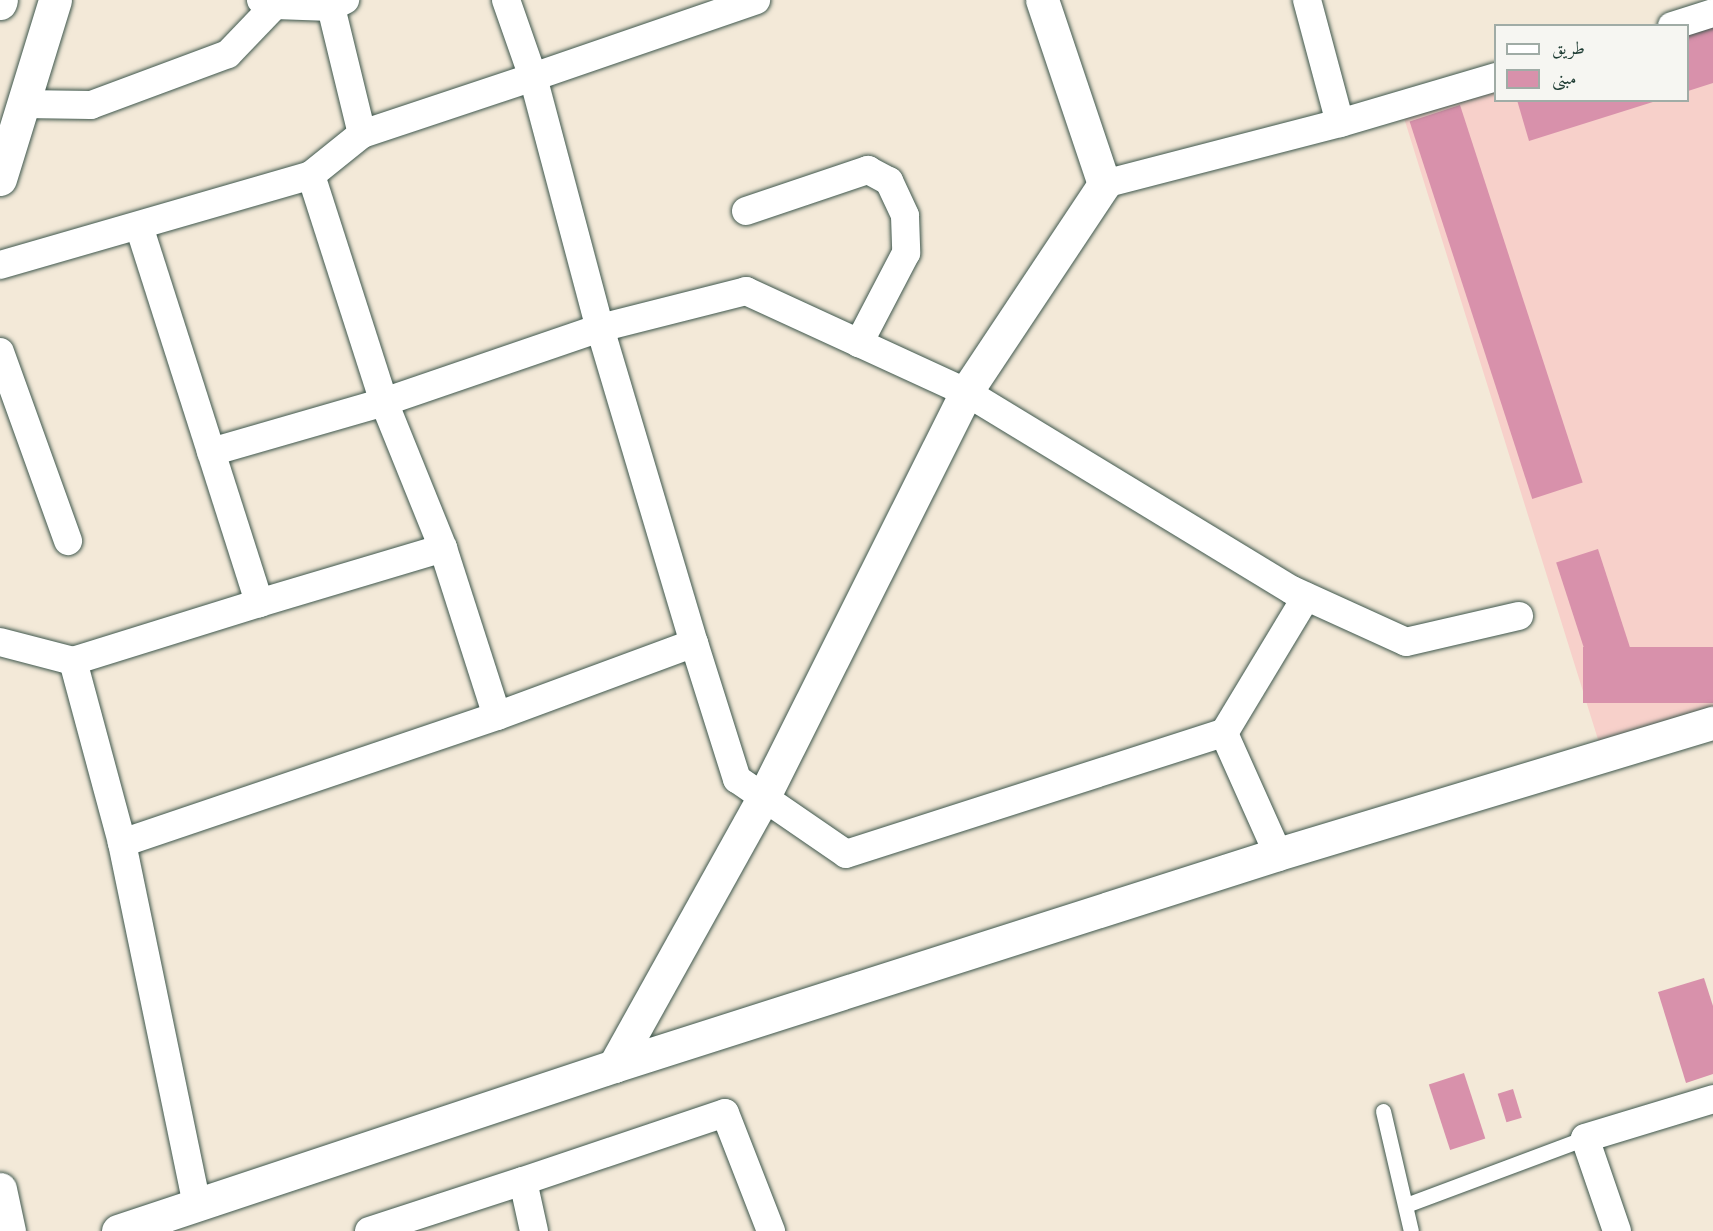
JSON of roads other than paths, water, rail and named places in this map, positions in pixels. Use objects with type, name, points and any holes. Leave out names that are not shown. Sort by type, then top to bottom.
[{"type":"street","points":[[0,179],[55,0]]},
{"type":"street","points":[[506,0],[533,77],[600,328],[737,779],[846,854],[1224,734],[1306,597]]},
{"type":"street","points":[[0,265],[311,175],[362,134],[756,0]]},
{"type":"street","points":[[1042,0],[1104,184]]},
{"type":"street","points":[[1307,0],[1340,123]]},
{"type":"street","points":[[23,104],[92,105],[228,54],[268,2],[338,3],[362,134]]},
{"type":"street","points":[[1679,24],[1713,14]]},
{"type":"street","points":[[614,1066],[763,798],[966,392],[1104,184],[1340,123],[1494,78]]},
{"type":"street","points":[[746,211],[868,170],[888,181],[905,216],[906,253],[859,343]]},
{"type":"street","points":[[311,175],[384,402],[443,548],[497,716]]},
{"type":"street","points":[[139,226],[259,603]]},
{"type":"street","points":[[211,452],[384,402],[600,328],[746,291],[966,392],[1306,597],[1406,642],[1519,616]]},
{"type":"street","points":[[0,352],[68,541]]},
{"type":"street","points":[[0,642],[73,661],[443,548]]},
{"type":"street","points":[[122,843],[497,716],[694,643]]},
{"type":"street","points":[[73,661],[122,843],[197,1206]]},
{"type":"street","points":[[118,1231],[614,1066],[1278,854],[1713,723]]},
{"type":"street","points":[[1224,734],[1278,854]]},
{"type":"street","points":[[1617,1231],[1585,1138],[1713,1099]]},
{"type":"street","points":[[369,1231],[724,1113],[771,1231]]},
{"type":"street","points":[[523,1181],[534,1231]]},
{"type":"street","points":[[0,1189],[9,1231]]},
{"type":"lane","points":[[1383,1111],[1411,1231]]},
{"type":"lane","points":[[1406,1205],[1585,1138]]}]
